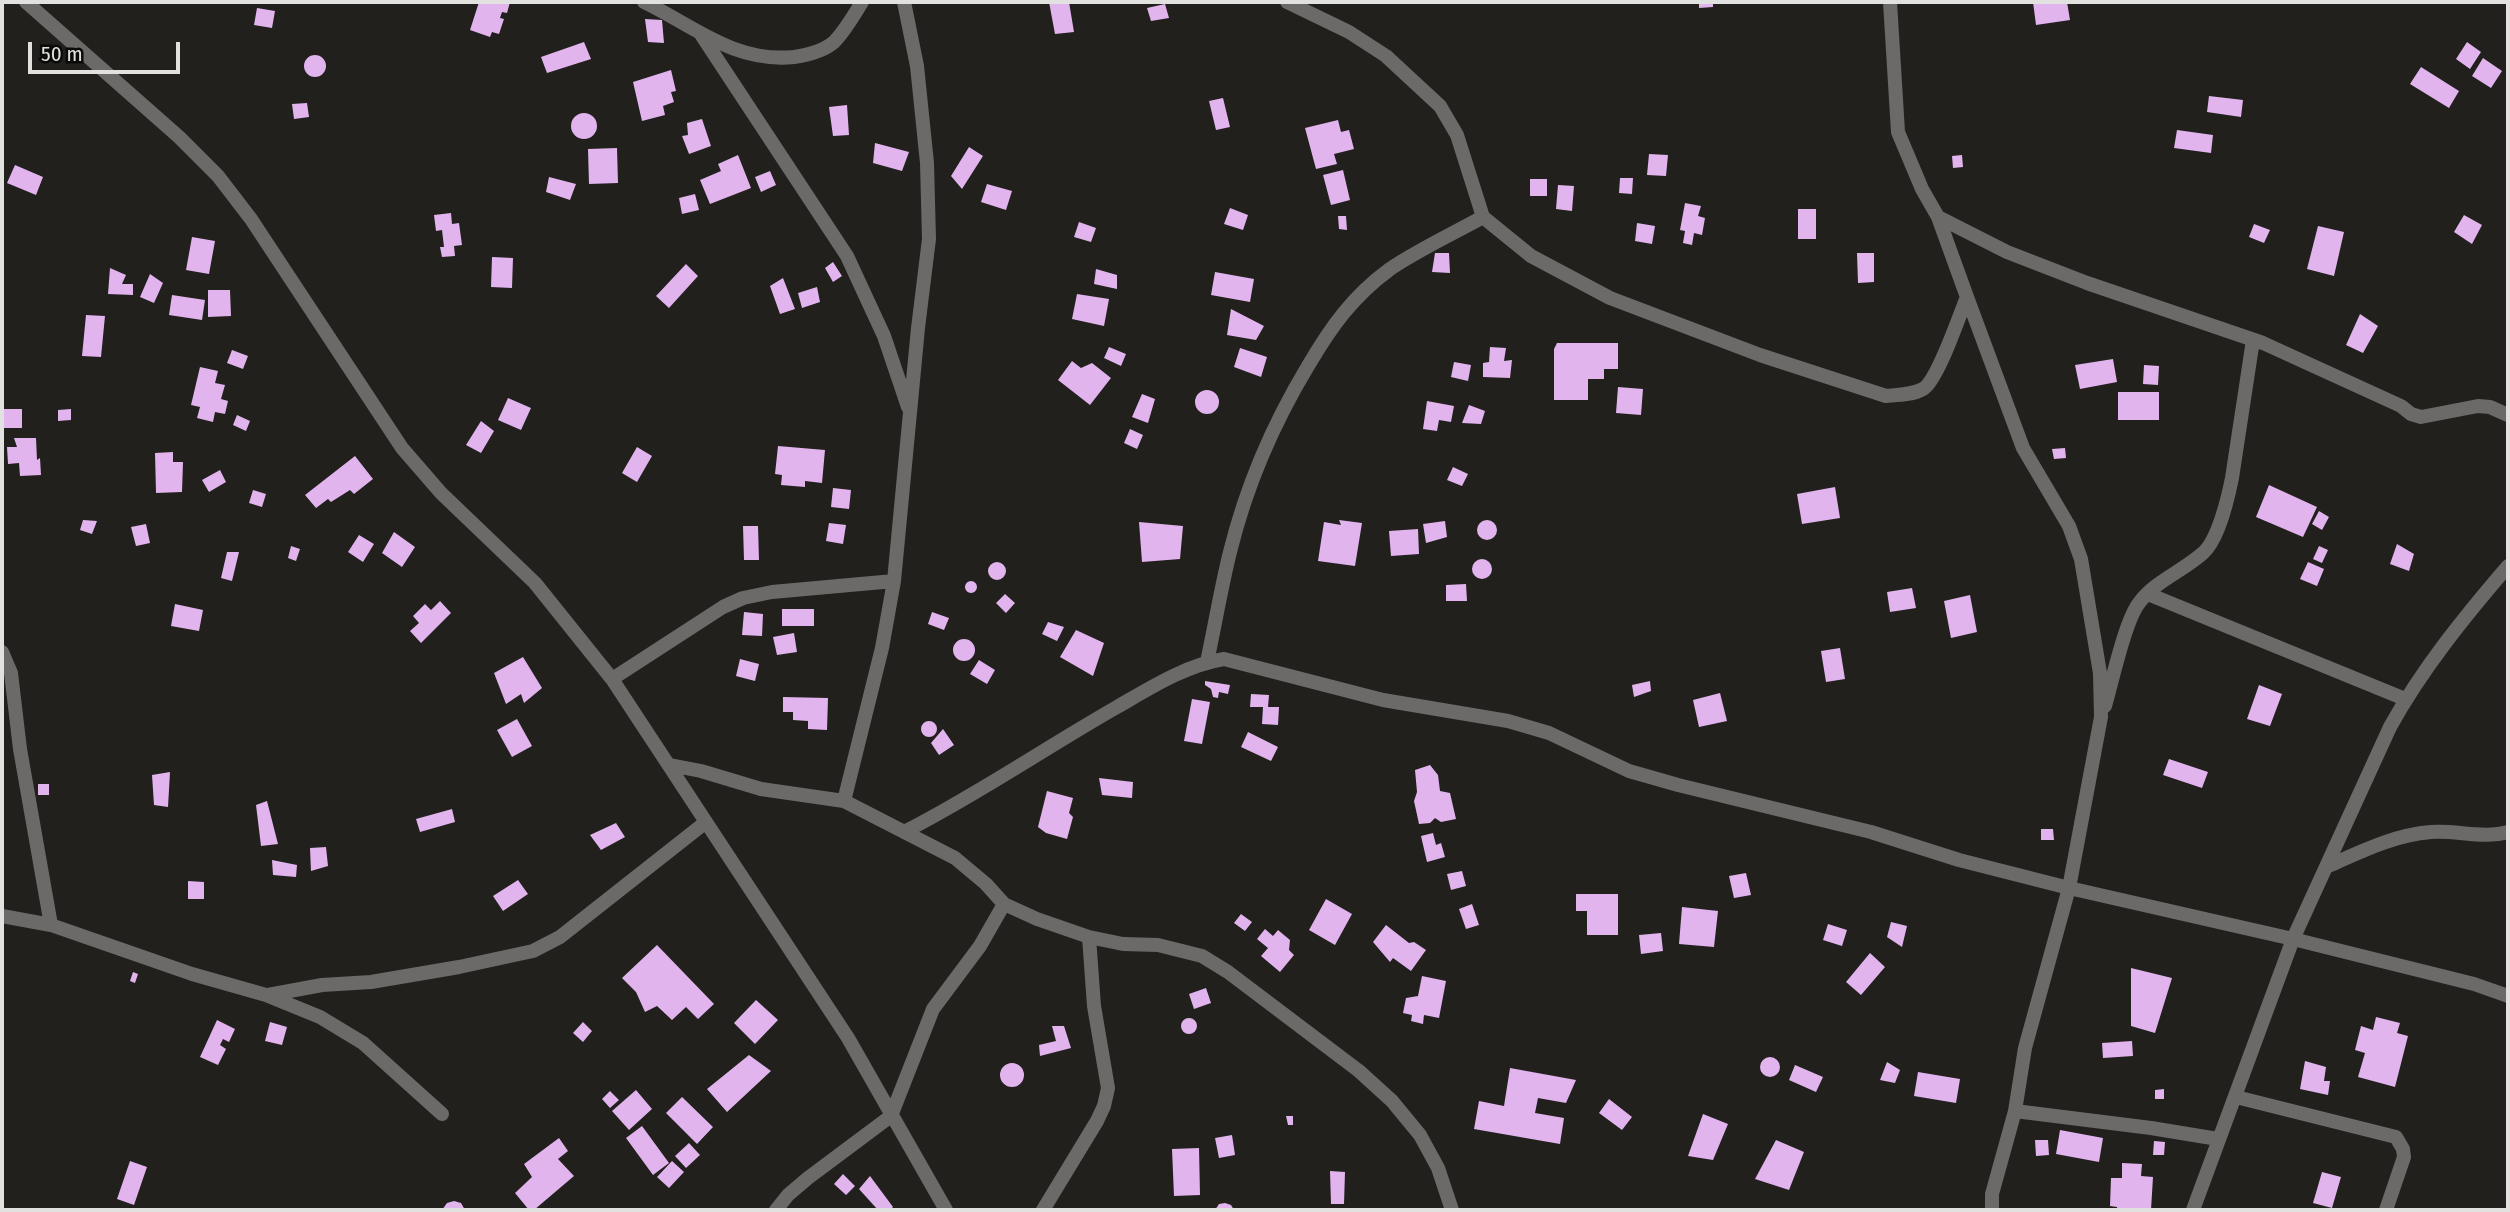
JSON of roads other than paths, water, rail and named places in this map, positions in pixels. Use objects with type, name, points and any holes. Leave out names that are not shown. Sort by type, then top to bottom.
[{"type":"street","points":[[26,2],[179,136],[218,176],[251,219],[402,448],[441,494],[535,583],[612,679],[848,1038],[946,1210]]},
{"type":"street","points":[[644,2],[702,36],[742,52],[781,58],[808,55],[832,44],[862,2]]},
{"type":"street","points":[[844,801],[882,648],[894,580],[929,239],[927,163],[917,66],[904,2]]},
{"type":"street","points":[[1287,2],[1349,32],[1377,50],[1440,106],[1457,135],[1483,217],[1531,256],[1610,298],[1760,355],[1886,396],[1925,388],[1939,369],[1968,297]]},
{"type":"street","points":[[1890,2],[1898,132],[1922,189],[1938,217],[2023,448],[2069,526],[2081,559],[2100,673],[2101,717]]},
{"type":"street","points":[[702,36],[847,256],[884,336],[910,415]]},
{"type":"street","points":[[1207,662],[1230,551],[1251,483],[1272,433],[1335,322],[1390,269],[1483,217]]},
{"type":"street","points":[[1938,217],[2007,251],[2087,283],[2253,340],[2421,417],[2478,406],[2490,407],[2508,415]]},
{"type":"street","points":[[1992,1210],[1992,1194],[2015,1111],[2025,1048],[2069,888],[2101,717],[2138,604],[2166,578],[2205,552],[2212,542],[2229,496],[2253,340]]},
{"type":"street","points":[[2193,1210],[2293,939],[2390,727],[2405,699],[2470,610],[2508,566]]},
{"type":"street","points":[[612,679],[723,607],[743,598],[772,592],[894,580]]},
{"type":"street","points":[[2148,594],[2405,699]]},
{"type":"street","points":[[2,652],[11,673],[20,749],[51,925]]},
{"type":"street","points":[[904,832],[959,804],[1066,736],[1148,690],[1207,662],[1224,659],[1383,700],[1508,721],[1549,733],[1641,775],[1859,828],[1959,860],[2293,939],[2508,996]]},
{"type":"street","points":[[670,765],[701,771],[761,789],[844,801],[956,858],[1004,904],[1037,919],[1089,937],[1178,949],[1202,956],[1228,972],[1359,1071],[1392,1101],[1420,1135],[1438,1168],[1452,1210]]},
{"type":"street","points":[[266,995],[322,985],[371,982],[533,951],[561,937],[706,822]]},
{"type":"street","points":[[2326,867],[2382,843],[2413,835],[2431,832],[2508,832]]},
{"type":"street","points":[[776,1210],[788,1195],[808,1178],[891,1116],[933,1009],[980,946],[1004,904]]},
{"type":"street","points":[[2,916],[51,925],[192,974],[266,995],[320,1017],[363,1043],[442,1114]]},
{"type":"street","points":[[1043,1210],[1097,1121],[1108,1088],[1094,1006],[1089,937]]},
{"type":"street","points":[[2236,1097],[2396,1137],[2404,1157],[2386,1210]]},
{"type":"street","points":[[2015,1111],[2218,1139]]}]
